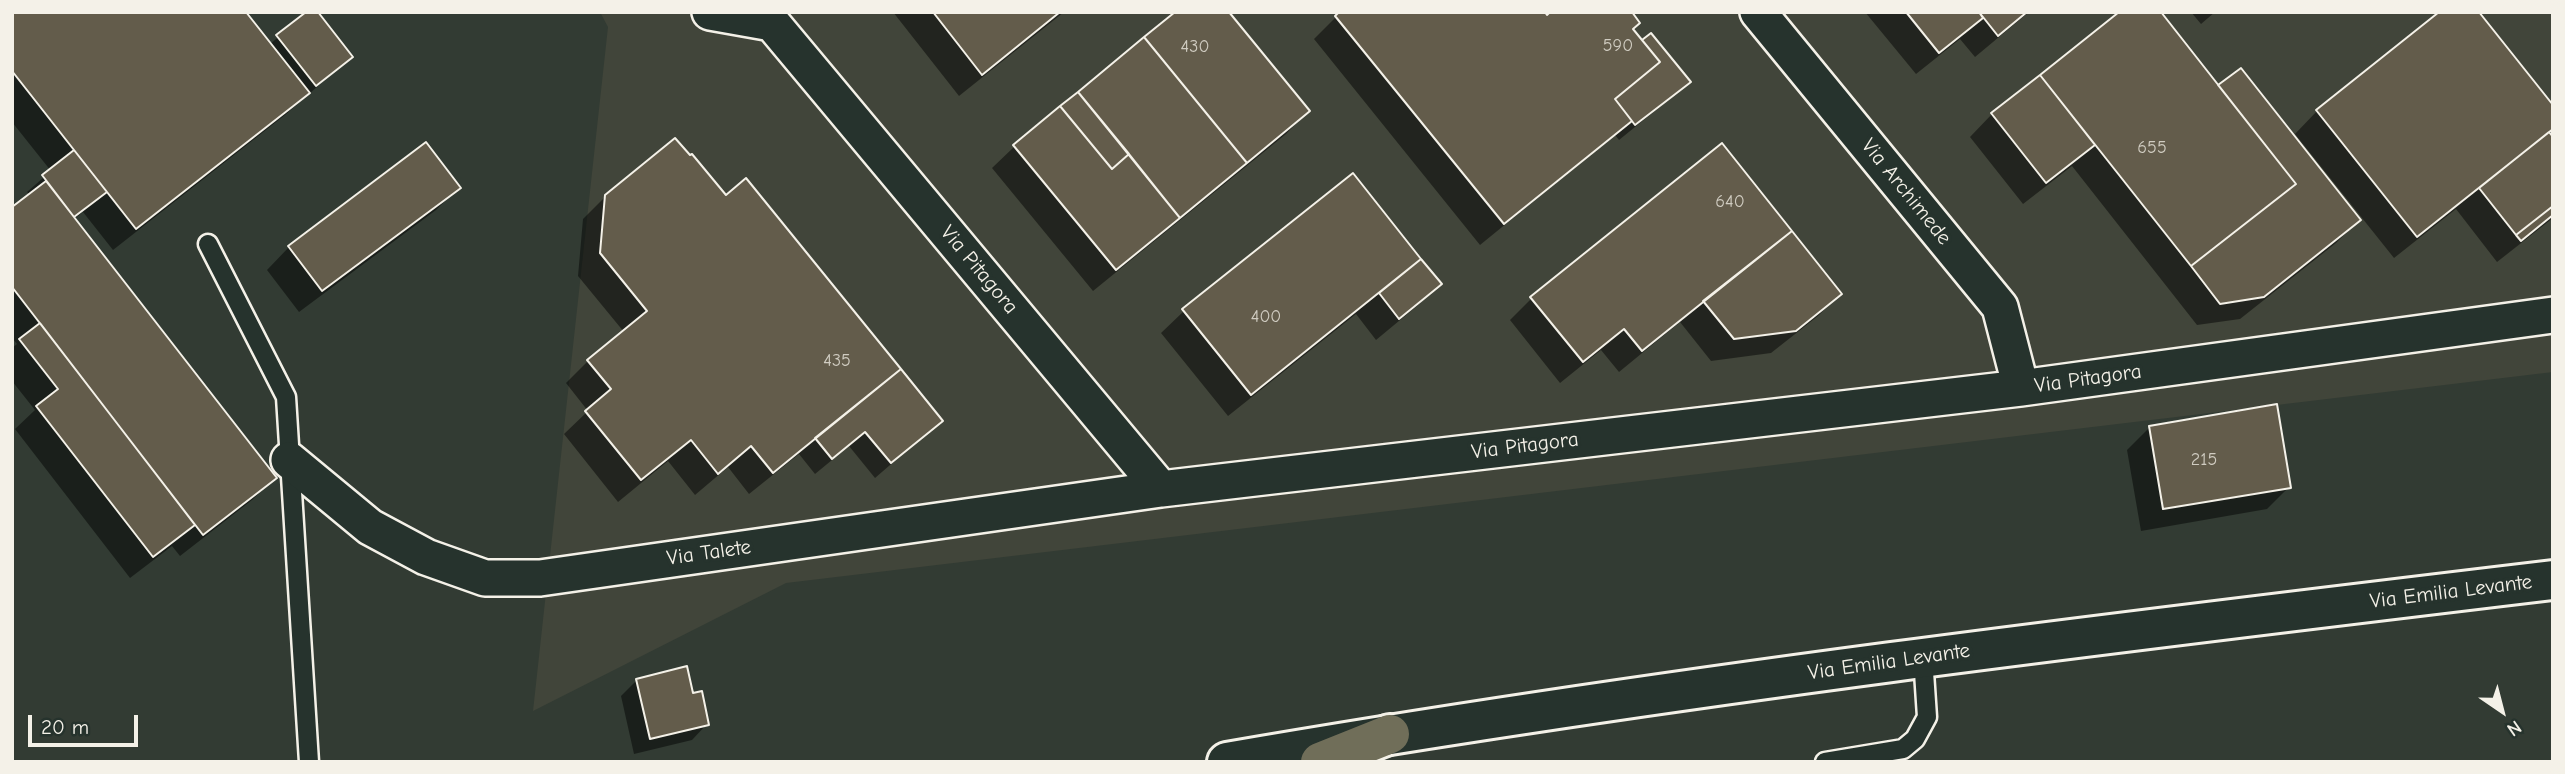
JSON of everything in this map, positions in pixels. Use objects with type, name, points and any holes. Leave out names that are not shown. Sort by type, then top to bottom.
[{"type":"highway","points":[[1320,762],[1390,734]]},
{"type":"main road","name":"Via Emilia Levante","points":[[1227,762],[1390,734],[1923,657],[2553,580]]},
{"type":"street","name":"Via Pitagora","points":[[710,12],[772,23],[1161,489],[2021,388],[2553,315]]},
{"type":"street","name":"Via Archimede","points":[[1758,12],[2000,307],[2021,388]]},
{"type":"street","name":"Via Talete","points":[[289,460],[370,527],[426,557],[485,578],[540,578],[1161,489]]},
{"type":"lane","points":[[208,244],[286,397],[309,762]]},
{"type":"lane","points":[[1825,762],[1903,748],[1915,739],[1927,716],[1923,657]]},
{"type":"shaded area","points":[[600,12],[2553,12],[2553,372],[786,583],[533,711],[608,27]]},
{"type":"building","points":[[12,12],[246,12],[310,93],[136,229],[12,71]]},
{"type":"building","points":[[306,12],[318,12],[353,57],[316,86],[276,35]]},
{"type":"building","points":[[933,12],[1060,12],[982,75]]},
{"type":"building","points":[[1175,12],[1229,12],[1310,111],[1247,163],[1144,37]]},
{"type":"building","points":[[1339,12],[1545,12],[1547,15],[1550,12],[1632,12],[1640,23],[1633,29],[1660,62],[1615,99],[1632,121],[1504,224],[1335,16]]},
{"type":"building","points":[[1906,12],[1979,12],[1983,18],[1939,53]]},
{"type":"building","points":[[1979,12],[2027,12],[1998,36]]},
{"type":"building","points":[[2119,12],[2161,12],[2296,184],[2191,266],[2040,75]]},
{"type":"building","points":[[2439,12],[2479,12],[2553,105],[2553,129],[2417,237],[2316,110]]},
{"type":"building","points":[[1651,33],[1691,82],[1635,125],[1615,99],[1660,62],[1642,40]]},
{"type":"building","points":[[1144,37],[1247,163],[1180,218],[1078,92]]},
{"type":"building","points":[[2241,68],[2361,220],[2264,297],[2220,304],[2191,266],[2296,184],[2218,85]]},
{"type":"building","points":[[2040,75],[2095,145],[2046,183],[1991,113]]},
{"type":"building","points":[[1078,92],[1129,154],[1112,169],[1060,106]]},
{"type":"building","points":[[1060,106],[1112,169],[1129,154],[1180,218],[1116,270],[1013,145]]},
{"type":"building","points":[[2549,132],[2553,137],[2553,206],[2516,235],[2479,188]]},
{"type":"building","points":[[675,138],[726,195],[746,178],[901,369],[773,473],[751,446],[718,474],[691,440],[641,480],[585,411],[611,389],[587,360],[647,311],[600,253],[605,195]]},
{"type":"building","points":[[426,142],[461,188],[322,291],[288,246]]},
{"type":"building","points":[[1722,143],[1792,231],[1642,351],[1624,329],[1583,362],[1530,297]]},
{"type":"building","points":[[74,150],[107,192],[74,217],[42,175]]},
{"type":"building","points":[[1353,173],[1421,259],[1251,395],[1182,309]]},
{"type":"building","points":[[46,181],[277,478],[203,535],[12,287],[12,207]]},
{"type":"building","points":[[2553,206],[2553,215],[2521,241],[2516,235]]},
{"type":"building","points":[[1792,231],[1842,294],[1796,331],[1734,339],[1703,301]]},
{"type":"building","points":[[1421,259],[1442,284],[1399,319],[1379,293]]},
{"type":"building","points":[[40,323],[195,525],[153,557],[36,406],[58,389],[19,339]]},
{"type":"building","points":[[901,369],[943,421],[891,463],[865,432],[832,459],[815,438]]},
{"type":"building","points":[[2277,404],[2291,488],[2163,509],[2149,426]]},
{"type":"building","points":[[687,666],[693,693],[702,691],[709,725],[650,739],[636,679]]}]
